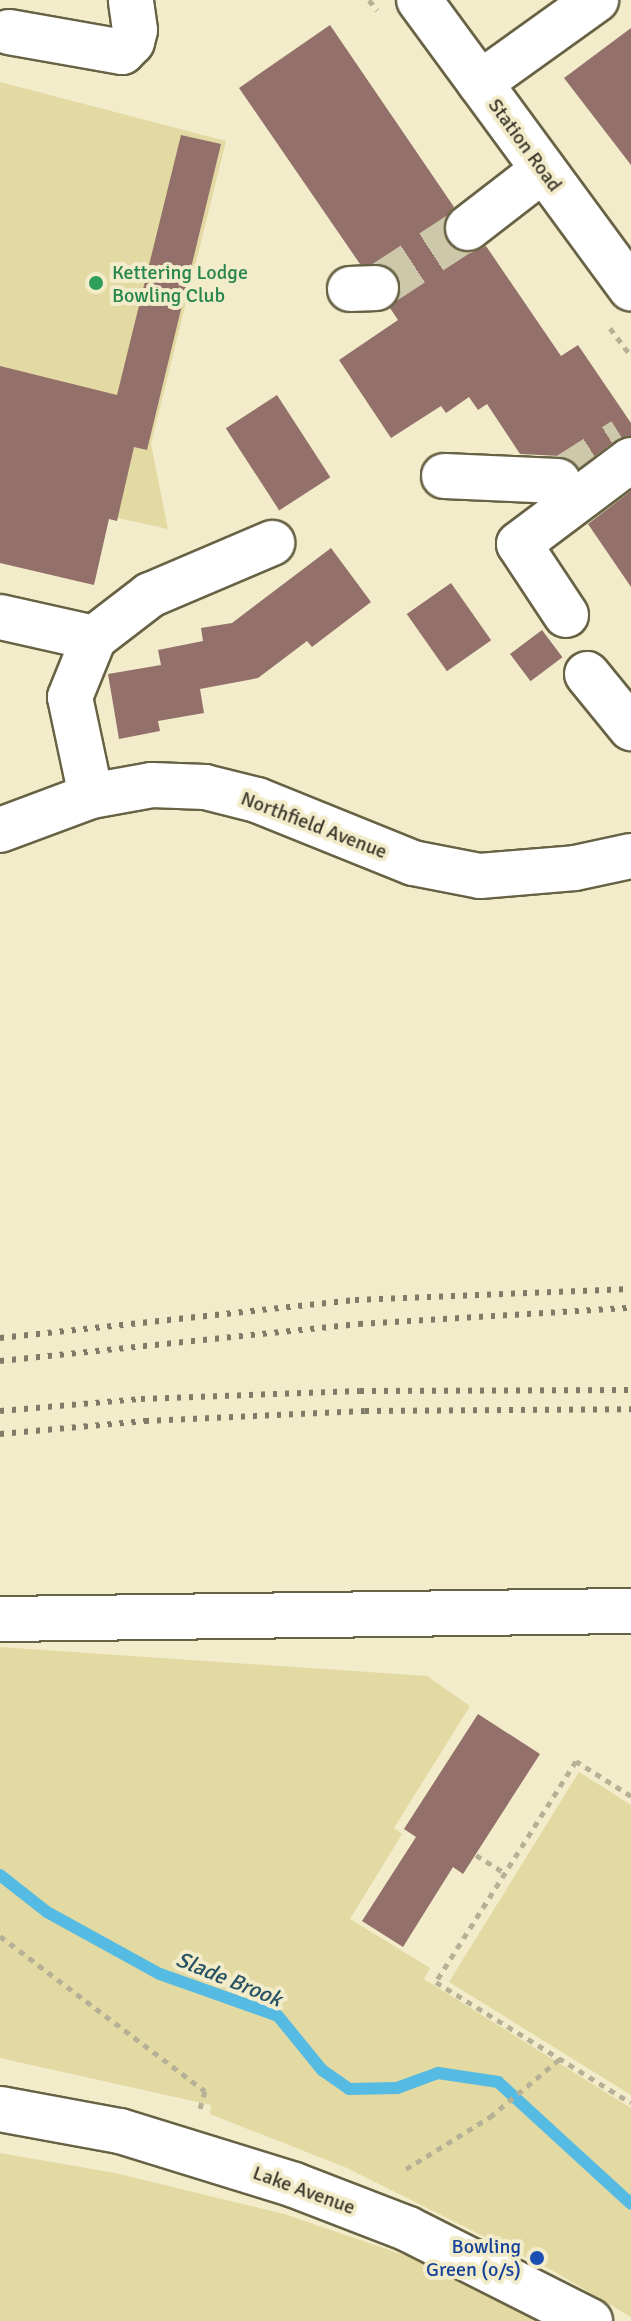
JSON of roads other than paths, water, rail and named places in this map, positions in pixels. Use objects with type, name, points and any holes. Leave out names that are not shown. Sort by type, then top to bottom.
[{"type":"street","points":[[9,32],[122,52],[132,42],[135,30],[131,0]]},
{"type":"street","name":"Station Road","points":[[419,0],[631,289]]},
{"type":"street","points":[[480,83],[596,0]]},
{"type":"street","points":[[468,228],[543,170]]},
{"type":"street","points":[[566,615],[519,544],[628,445]]},
{"type":"street","points":[[444,476],[558,481]]},
{"type":"street","points":[[91,796],[70,697],[94,638],[150,595],[272,543]]},
{"type":"street","points":[[0,617],[94,638]]},
{"type":"street","points":[[587,674],[631,728]]},
{"type":"street","name":"Northfield Avenue","points":[[0,830],[91,796],[152,785],[205,787],[257,800],[413,863],[480,876],[575,868],[631,856]]},
{"type":"street","points":[[0,1619],[631,1611]]},
{"type":"street","name":"Lake Avenue","points":[[0,2109],[120,2131],[294,2185],[408,2229],[590,2321]]},
{"type":"waterway","name":"Slade Brook","points":[[0,1875],[47,1912],[160,1974],[278,2016],[322,2070],[349,2089],[397,2088],[438,2073],[498,2082],[631,2204]]},
{"type":"tunnel","points":[[376,288],[468,228]]},
{"type":"tunnel","points":[[558,481],[623,440]]},
{"type":"railway","points":[[0,1338],[355,1300],[631,1289]]},
{"type":"railway","points":[[0,1361],[359,1324],[631,1308]]},
{"type":"railway","points":[[0,1411],[141,1399],[360,1391],[631,1390]]},
{"type":"railway","points":[[0,1434],[145,1421],[365,1411],[631,1409]]},
{"type":"place","name":"Kettering Lodge Bowling Club","points":[[96,283]]},
{"type":"place","name":"Bowling Green (o/s)","points":[[537,2258]]}]
